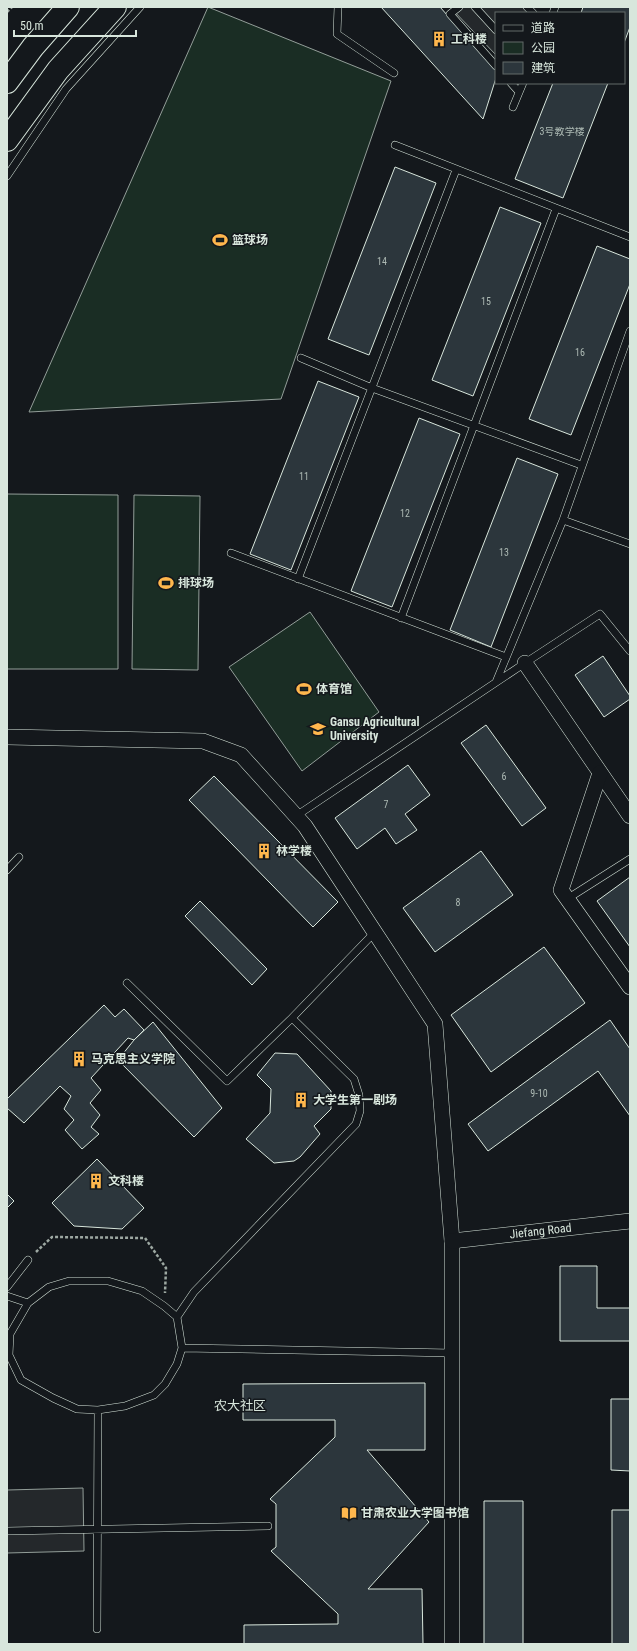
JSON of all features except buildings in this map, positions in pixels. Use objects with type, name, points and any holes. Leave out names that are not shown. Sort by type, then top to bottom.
[{"type":"main road","points":[[7,82],[33,47],[68,7]]},
{"type":"main road","points":[[7,140],[58,70],[115,7]]},
{"type":"street","points":[[525,663],[630,816]]},
{"type":"street","points":[[7,737],[203,741],[241,755],[305,826],[435,1024],[452,1241],[452,1644]]},
{"type":"street","points":[[600,773],[561,890],[630,987]]},
{"type":"street","name":"Jiefang Road","points":[[452,1241],[630,1222]]},
{"type":"lane","points":[[7,176],[66,88],[140,7]]},
{"type":"lane","points":[[338,7],[337,34],[394,73]]},
{"type":"lane","points":[[459,7],[450,14],[495,65]]},
{"type":"lane","points":[[475,7],[495,29]]},
{"type":"lane","points":[[512,84],[519,92]]},
{"type":"lane","points":[[513,107],[523,84]]},
{"type":"lane","points":[[394,145],[630,237]]},
{"type":"lane","points":[[298,579],[456,170]]},
{"type":"lane","points":[[401,618],[556,209]]},
{"type":"lane","points":[[496,682],[563,520],[581,465],[630,331]]},
{"type":"lane","points":[[301,358],[372,388],[581,465]]},
{"type":"lane","points":[[563,520],[630,544]]},
{"type":"lane","points":[[231,553],[506,657]]},
{"type":"lane","points":[[296,816],[600,614],[630,651]]},
{"type":"lane","points":[[7,870],[19,857]]},
{"type":"lane","points":[[567,899],[630,858]]},
{"type":"lane","points":[[127,982],[227,1081],[292,1018],[375,932]]},
{"type":"lane","points":[[177,1317],[194,1292],[356,1124],[360,1111],[359,1095],[354,1079],[292,1018]]},
{"type":"lane","points":[[7,1287],[28,1260]]},
{"type":"lane","points":[[69,1281],[108,1281],[142,1292],[164,1306],[177,1317],[182,1348],[177,1364],[165,1384],[154,1395],[126,1406],[98,1410],[77,1409],[53,1398],[21,1380],[8,1356],[10,1334],[28,1303],[49,1287],[69,1281]]},
{"type":"lane","points":[[7,1296],[28,1303]]},
{"type":"lane","points":[[182,1348],[452,1352]]},
{"type":"lane","points":[[97,1629],[98,1410]]},
{"type":"lane","points":[[7,1530],[268,1526]]},
{"type":"path","points":[[7,12],[12,7]]},
{"type":"path","points":[[28,1260],[52,1237],[145,1238],[166,1268],[164,1306]]},
{"type":"green space","name":"篮球场","points":[[208,7],[391,81],[281,399],[29,412]]},
{"type":"green space","points":[[7,494],[118,495],[118,669],[7,669]]},
{"type":"green space","name":"排球场","points":[[134,495],[200,496],[198,670],[132,669]]},
{"type":"green space","name":"体育馆","points":[[310,612],[379,712],[302,771],[229,667]]},
{"type":"shaded area","points":[[450,7],[533,7],[528,12],[495,12],[495,54]]},
{"type":"shaded area","points":[[83,1488],[84,1551],[7,1553],[7,1490]]},
{"type":"place","name":"工科楼","points":[[439,39]]},
{"type":"place","name":"篮球场","points":[[220,240]]},
{"type":"place","name":"排球场","points":[[166,583]]},
{"type":"place","name":"体育馆","points":[[304,689]]},
{"type":"place","name":"Gansu Agricultural University","points":[[318,729]]},
{"type":"place","name":"林学楼","points":[[264,851]]},
{"type":"place","name":"马克思主义学院","points":[[79,1059]]},
{"type":"place","name":"大学生第一剧场","points":[[301,1100]]},
{"type":"place","name":"文科楼","points":[[96,1181]]},
{"type":"place","name":"甘肃农业大学图书馆","points":[[349,1513]]},
{"type":"district","name":"农大社区","points":[[240,1405]]}]
